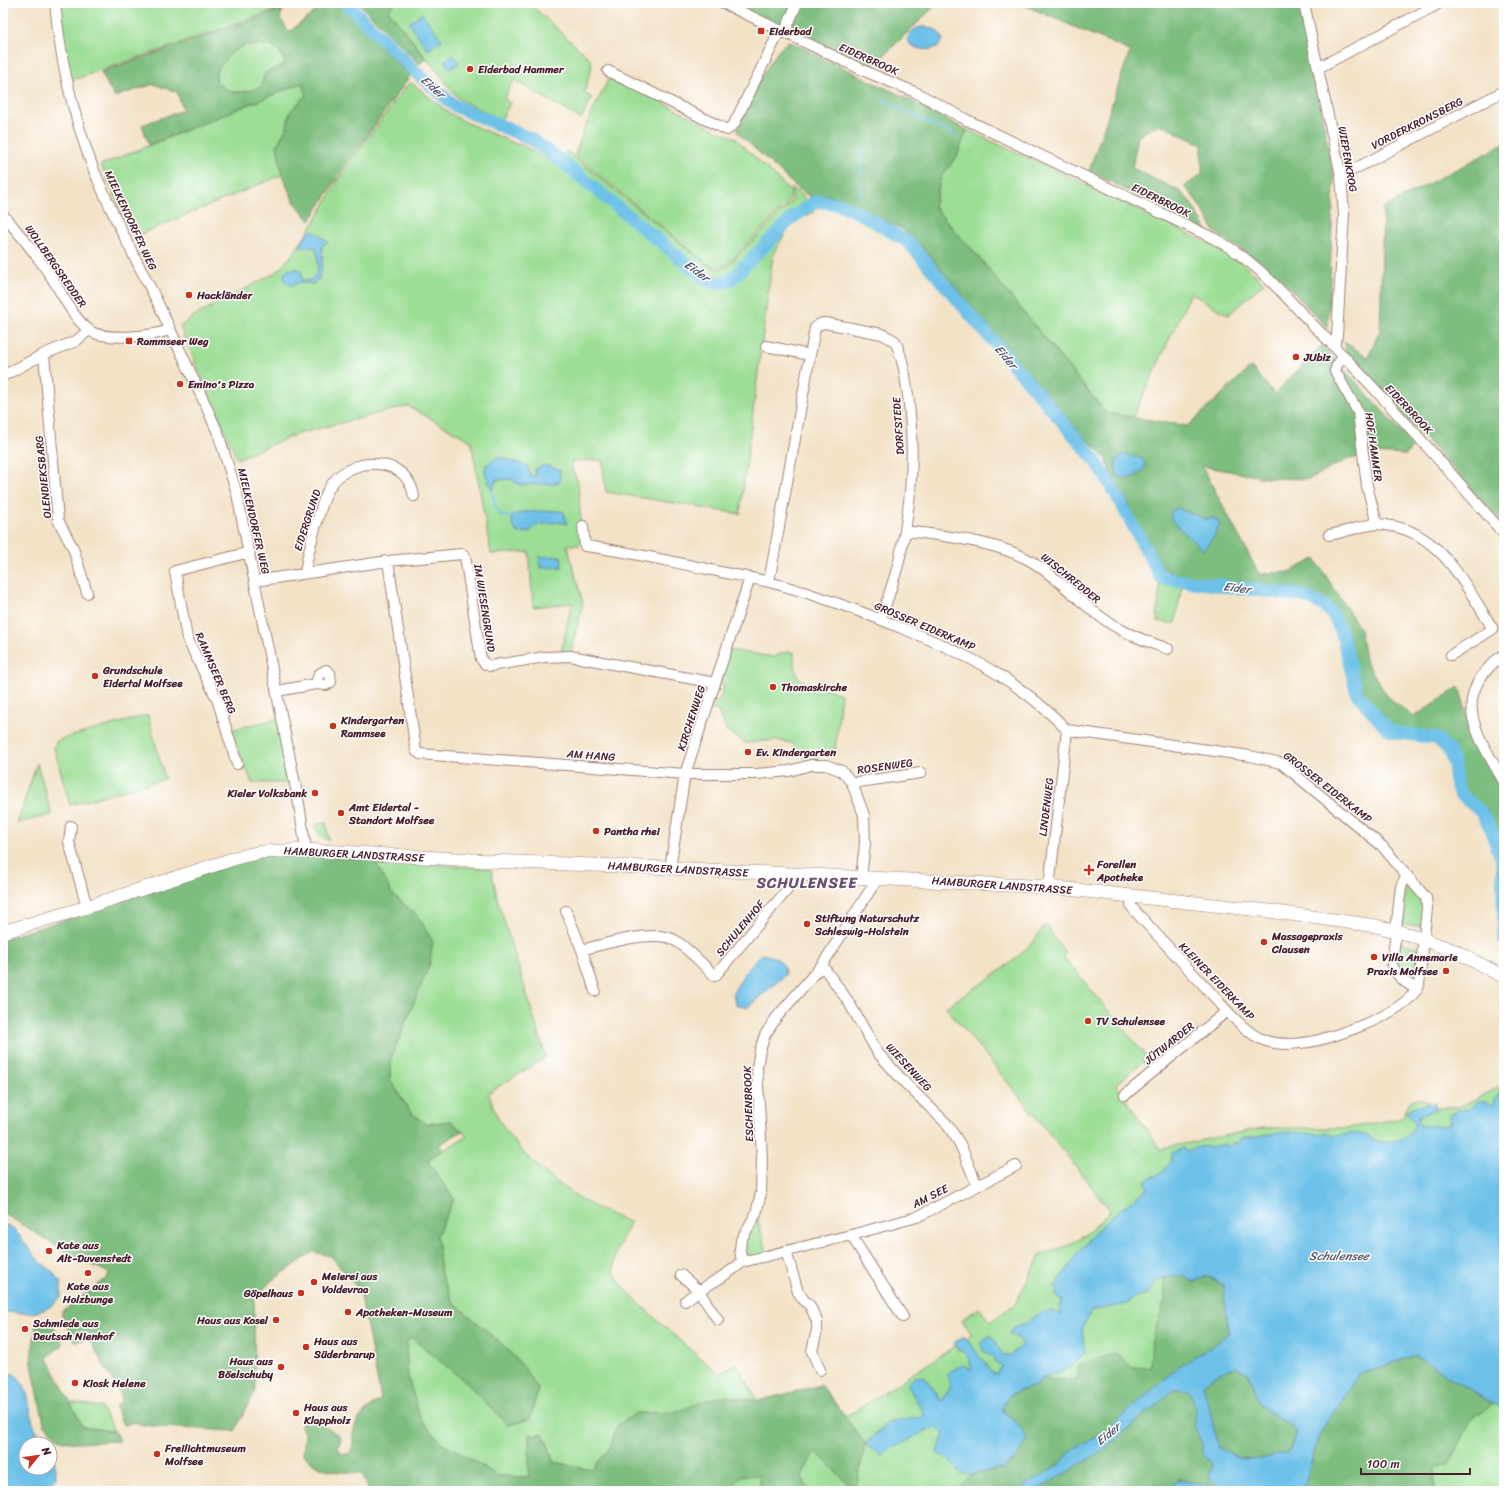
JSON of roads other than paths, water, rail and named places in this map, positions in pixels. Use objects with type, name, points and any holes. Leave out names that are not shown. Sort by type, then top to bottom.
[{"type":"main road","name":"HAMBURGER LANDSTRASSE","points":[[3,932],[87,907],[239,857],[267,852],[306,850],[475,860],[1049,887],[1269,911],[1376,926],[1424,939],[1455,951],[1492,969],[1504,977]]},
{"type":"street","name":"MIELKENDORFER WEG","points":[[55,3],[57,33],[67,82],[79,125],[94,168],[127,242],[170,329],[218,433],[237,494],[250,552],[299,804],[306,850]]},
{"type":"street","name":"EIDERBROOK","points":[[723,3],[869,73],[914,92],[967,120],[1216,240],[1258,268],[1344,356],[1418,436],[1504,534]]},
{"type":"street","points":[[608,71],[722,129],[727,130],[734,124],[797,3]]},
{"type":"street","name":"WIEPENKROG","points":[[1304,3],[1341,176],[1344,214],[1338,336],[1334,346]]},
{"type":"street","points":[[1318,68],[1440,3]]},
{"type":"street","name":"VORDERKRONSBERG","points":[[1341,176],[1504,91]]},
{"type":"street","name":"WOLLBERGSREDDER","points":[[3,215],[24,239],[78,318],[89,330]]},
{"type":"street","name":"DORFSTEDE","points":[[769,582],[815,328],[820,324],[853,328],[882,334],[895,341],[901,357],[906,382],[912,453],[906,532],[899,563],[881,619]]},
{"type":"street","points":[[3,376],[44,354],[76,341],[89,330],[102,336],[118,336],[161,334],[170,329]]},
{"type":"street","points":[[766,346],[810,355]]},
{"type":"street","name":"OLENDIEKSBARG","points":[[44,354],[58,520],[73,548],[87,593]]},
{"type":"street","name":"HOF HAMMER","points":[[1344,356],[1337,365],[1335,371],[1358,412],[1367,486],[1377,524]]},
{"type":"street","name":"EIDERGRUND","points":[[305,573],[306,558],[323,501],[328,490],[345,472],[364,464],[387,466],[406,476],[412,484],[414,496]]},
{"type":"street","points":[[1329,535],[1377,524],[1402,527],[1426,540],[1442,554],[1457,572],[1492,629],[1451,655]]},
{"type":"street","name":"GROSSER EIDERKAMP","points":[[584,526],[585,546],[618,550],[769,582],[881,619],[942,644],[976,660],[1018,687],[1050,712],[1067,730],[1250,756],[1281,763],[1382,846],[1407,874],[1426,898],[1427,904],[1424,939]]},
{"type":"street","name":"WISCHREDDER","points":[[906,532],[968,541],[1006,550],[1028,559],[1048,572],[1095,612],[1118,628],[1168,649]]},
{"type":"street","name":"RAMMSEER BERG","points":[[237,764],[217,699],[187,638],[175,571],[250,552]]},
{"type":"street","name":"IM WIESENGRUND","points":[[255,581],[388,561],[462,554],[465,556],[481,659],[485,664],[490,666],[545,657],[570,656],[715,683]]},
{"type":"street","name":"AM HANG","points":[[388,561],[416,751],[420,754],[685,774],[756,774],[789,771],[810,765],[826,765],[842,771],[852,783],[864,815],[865,844],[861,877]]},
{"type":"street","name":"KIRCHENWEG","points":[[670,868],[685,774],[750,578]]},
{"type":"street","points":[[1504,654],[1480,678],[1473,691],[1470,701],[1476,729],[1504,782]]},
{"type":"street","points":[[276,691],[316,684]]},
{"type":"street","name":"LINDENWEG","points":[[1049,887],[1067,730]]},
{"type":"street","name":"ROSENWEG","points":[[852,783],[921,773]]},
{"type":"street","points":[[71,826],[69,842],[87,907]]},
{"type":"street","name":"SCHULENHOF","points":[[582,950],[624,939],[662,936],[675,940],[715,976],[787,890],[793,874]]},
{"type":"street","points":[[1407,874],[1400,886],[1392,965],[1407,984],[1417,989],[1420,978],[1424,939]]},
{"type":"street","name":"ESCHENBROOK","points":[[742,1262],[740,1250],[741,1240],[756,1214],[761,1193],[762,1158],[757,1067],[760,1050],[765,1035],[776,1018],[822,965],[878,878]]},
{"type":"street","name":"KLEINER EIDERKAMP","points":[[1132,896],[1131,906],[1134,910],[1227,1011],[1245,1029],[1258,1038],[1274,1043],[1294,1044],[1336,1035],[1366,1024],[1390,1012],[1404,1002],[1417,989]]},
{"type":"street","points":[[566,911],[582,950],[594,991]]},
{"type":"street","name":"WIESENWEG","points":[[822,965],[848,1001],[878,1053],[906,1084],[946,1123],[960,1144],[977,1185]]},
{"type":"street","name":"JÜTWARDER","points":[[1125,1095],[1227,1011]]},
{"type":"street","name":"AM SEE","points":[[742,1262],[851,1236],[917,1217],[1016,1166]]},
{"type":"street","points":[[851,1236],[904,1317]]},
{"type":"street","points":[[786,1251],[798,1292],[810,1306],[817,1321],[817,1330],[812,1351],[820,1370]]},
{"type":"street","points":[[685,1301],[698,1290],[733,1271],[742,1262]]},
{"type":"street","points":[[681,1275],[698,1290],[718,1320]]},
{"type":"water","points":[[422,13],[442,40],[428,50],[409,23]]},
{"type":"water","points":[[929,27],[937,31],[943,39],[941,44],[937,47],[926,50],[910,44],[907,40],[909,35],[915,29]]},
{"type":"water","points":[[453,55],[459,63],[450,69],[444,61]]},
{"type":"water","points":[[309,231],[314,231],[328,242],[322,246],[321,272],[313,284],[299,282],[294,285],[289,285],[285,281],[284,274],[288,270],[298,269],[301,272],[302,280],[307,281],[312,279],[317,272],[318,262],[316,247],[299,247]]},
{"type":"water","points":[[1124,454],[1141,458],[1145,463],[1144,470],[1133,477],[1120,477],[1117,474],[1116,460]]},
{"type":"water","points":[[498,457],[527,466],[531,476],[536,476],[535,469],[545,465],[560,470],[560,482],[552,484],[520,485],[510,479],[496,480],[492,490],[485,472],[486,465]]},
{"type":"water","points":[[1177,508],[1205,519],[1215,518],[1220,524],[1215,535],[1203,550],[1172,521],[1170,512]]},
{"type":"water","points":[[522,512],[564,512],[567,524],[559,522],[537,525],[530,532],[518,533],[513,527],[511,516]]},
{"type":"water","points":[[561,556],[562,567],[540,568],[539,557]]},
{"type":"water","points":[[762,954],[771,956],[781,962],[785,970],[785,975],[747,1008],[736,1005],[733,993],[747,969]]},
{"type":"water","name":"Schulensee","points":[[1504,1089],[1504,1408],[1492,1404],[1416,1355],[1358,1375],[1319,1435],[1303,1491],[1150,1491],[1157,1486],[1167,1488],[1180,1480],[1206,1484],[1214,1490],[1218,1485],[1209,1477],[1213,1467],[1210,1461],[1204,1457],[1202,1444],[1194,1425],[1194,1403],[1189,1390],[1175,1389],[1103,1450],[1036,1491],[1016,1491],[1061,1463],[1074,1448],[1099,1436],[1178,1367],[1216,1344],[1229,1332],[1223,1285],[1207,1275],[1194,1282],[1184,1275],[1164,1278],[1155,1282],[1148,1294],[1135,1297],[1127,1304],[1091,1311],[1082,1328],[1085,1353],[1069,1368],[1041,1379],[1038,1385],[1020,1390],[1006,1400],[1003,1411],[1021,1428],[1027,1440],[1014,1460],[1003,1468],[971,1475],[960,1473],[948,1459],[937,1453],[944,1434],[937,1428],[929,1429],[880,1455],[865,1444],[888,1423],[925,1416],[907,1384],[915,1377],[924,1376],[942,1401],[951,1385],[946,1374],[963,1364],[971,1370],[968,1357],[957,1349],[954,1343],[964,1336],[994,1374],[997,1375],[998,1369],[1002,1367],[994,1362],[994,1357],[983,1351],[981,1342],[989,1336],[992,1336],[1004,1355],[1012,1356],[1014,1351],[1019,1349],[1022,1345],[1018,1338],[1008,1333],[1019,1325],[1026,1325],[1031,1319],[1041,1313],[1052,1311],[1061,1315],[1060,1308],[1062,1300],[1057,1297],[1055,1286],[1091,1236],[1113,1215],[1145,1191],[1148,1187],[1145,1181],[1161,1173],[1170,1163],[1172,1153],[1184,1148],[1187,1153],[1196,1146],[1205,1146],[1207,1148],[1224,1144],[1228,1146],[1240,1142],[1242,1138],[1286,1132],[1323,1134],[1327,1132],[1335,1137],[1345,1134],[1357,1134],[1367,1136],[1376,1142],[1394,1141],[1407,1136],[1412,1130],[1415,1122],[1408,1115],[1407,1111],[1415,1106],[1434,1103],[1436,1110],[1418,1116],[1418,1121],[1420,1126],[1442,1126],[1451,1122],[1448,1116],[1459,1110],[1469,1109],[1478,1101],[1491,1105],[1494,1104],[1495,1098]],"holes":[[[1236,1366],[1248,1373],[1260,1405],[1297,1431],[1296,1437],[1288,1452],[1270,1457],[1253,1459],[1236,1456],[1219,1448],[1203,1384],[1211,1378]]]},
{"type":"water","points":[[3,1224],[15,1230],[38,1260],[53,1272],[61,1283],[61,1297],[41,1311],[27,1313],[3,1312]]},
{"type":"water","points":[[3,1372],[12,1373],[23,1383],[34,1426],[40,1436],[18,1436],[18,1476],[56,1476],[56,1478],[44,1491],[3,1491]]},
{"type":"waterway","name":"Eider","points":[[346,3],[420,76],[455,106],[531,139],[560,160],[708,281],[719,283],[731,280],[792,218],[816,201],[838,204],[861,214],[908,242],[1095,460],[1118,498],[1161,578],[1304,596],[1325,606],[1334,617],[1341,631],[1357,694],[1381,722],[1389,730],[1399,733],[1436,738],[1448,749],[1454,764],[1456,784],[1460,794],[1480,811],[1489,825],[1502,862],[1504,940]]},
{"type":"waterway","points":[[883,100],[956,136]]},
{"type":"waterway","points":[[861,175],[862,150]]},
{"type":"waterway","points":[[860,183],[860,197]]},
{"type":"waterway","name":"Eider","points":[[861,207],[861,214]]},
{"type":"waterway","points":[[492,490],[496,509],[502,516],[511,516]]},
{"type":"place","name":"Eiderbad","points":[[761,31]]},
{"type":"place","name":"Eiderbad Hammer","points":[[470,69]]},
{"type":"place","name":"Hackländer","points":[[189,295]]},
{"type":"place","name":"Rammseer Weg","points":[[129,341]]},
{"type":"place","name":"JUbiz","points":[[1296,357]]},
{"type":"place","name":"Emino's Pizza","points":[[180,384]]},
{"type":"place","name":"Grundschule Eidertal Molfsee","points":[[95,676]]},
{"type":"place","name":"Thomaskirche","points":[[773,687]]},
{"type":"place","name":"Kindergarten Rammsee","points":[[333,726]]},
{"type":"place","name":"Ev. Kindergarten","points":[[748,752]]},
{"type":"place","name":"Kieler Volksbank","points":[[315,793]]},
{"type":"place","name":"Amt Eidertal - Standort Molfsee","points":[[341,813]]},
{"type":"place","name":"Pantha rhei","points":[[596,831]]},
{"type":"place","name":"Forellen Apotheke","points":[[1089,870]]},
{"type":"place","name":"Stiftung Naturschutz Schleswig-Holstein","points":[[807,924]]},
{"type":"place","name":"Massagepraxis Clausen","points":[[1264,942]]},
{"type":"place","name":"Villa Annemarie","points":[[1374,957]]},
{"type":"place","name":"Praxis Molfsee","points":[[1446,971]]},
{"type":"place","name":"TV Schulensee","points":[[1088,1021]]},
{"type":"place","name":"Kate aus Alt-Duvenstedt","points":[[49,1251]]},
{"type":"place","name":"Kate aus Holzbunge","points":[[88,1273]]},
{"type":"place","name":"Meierei aus Voldevraa","points":[[314,1282]]},
{"type":"place","name":"Göpelhaus","points":[[301,1293]]},
{"type":"place","name":"Apotheken-Museum","points":[[348,1312]]},
{"type":"place","name":"Haus aus Kosel","points":[[276,1320]]},
{"type":"place","name":"Schmiede aus Deutsch Nienhof","points":[[25,1329]]},
{"type":"place","name":"Haus aus Süderbrarup","points":[[306,1347]]},
{"type":"place","name":"Haus aus Böelschuby","points":[[281,1367]]},
{"type":"place","name":"Kiosk Helene","points":[[75,1383]]},
{"type":"place","name":"Haus aus Klappholz","points":[[296,1413]]},
{"type":"place","name":"Freilichtmuseum Molfsee","points":[[157,1454]]},
{"type":"district","name":"SCHULENSEE","points":[[807,883]]}]
